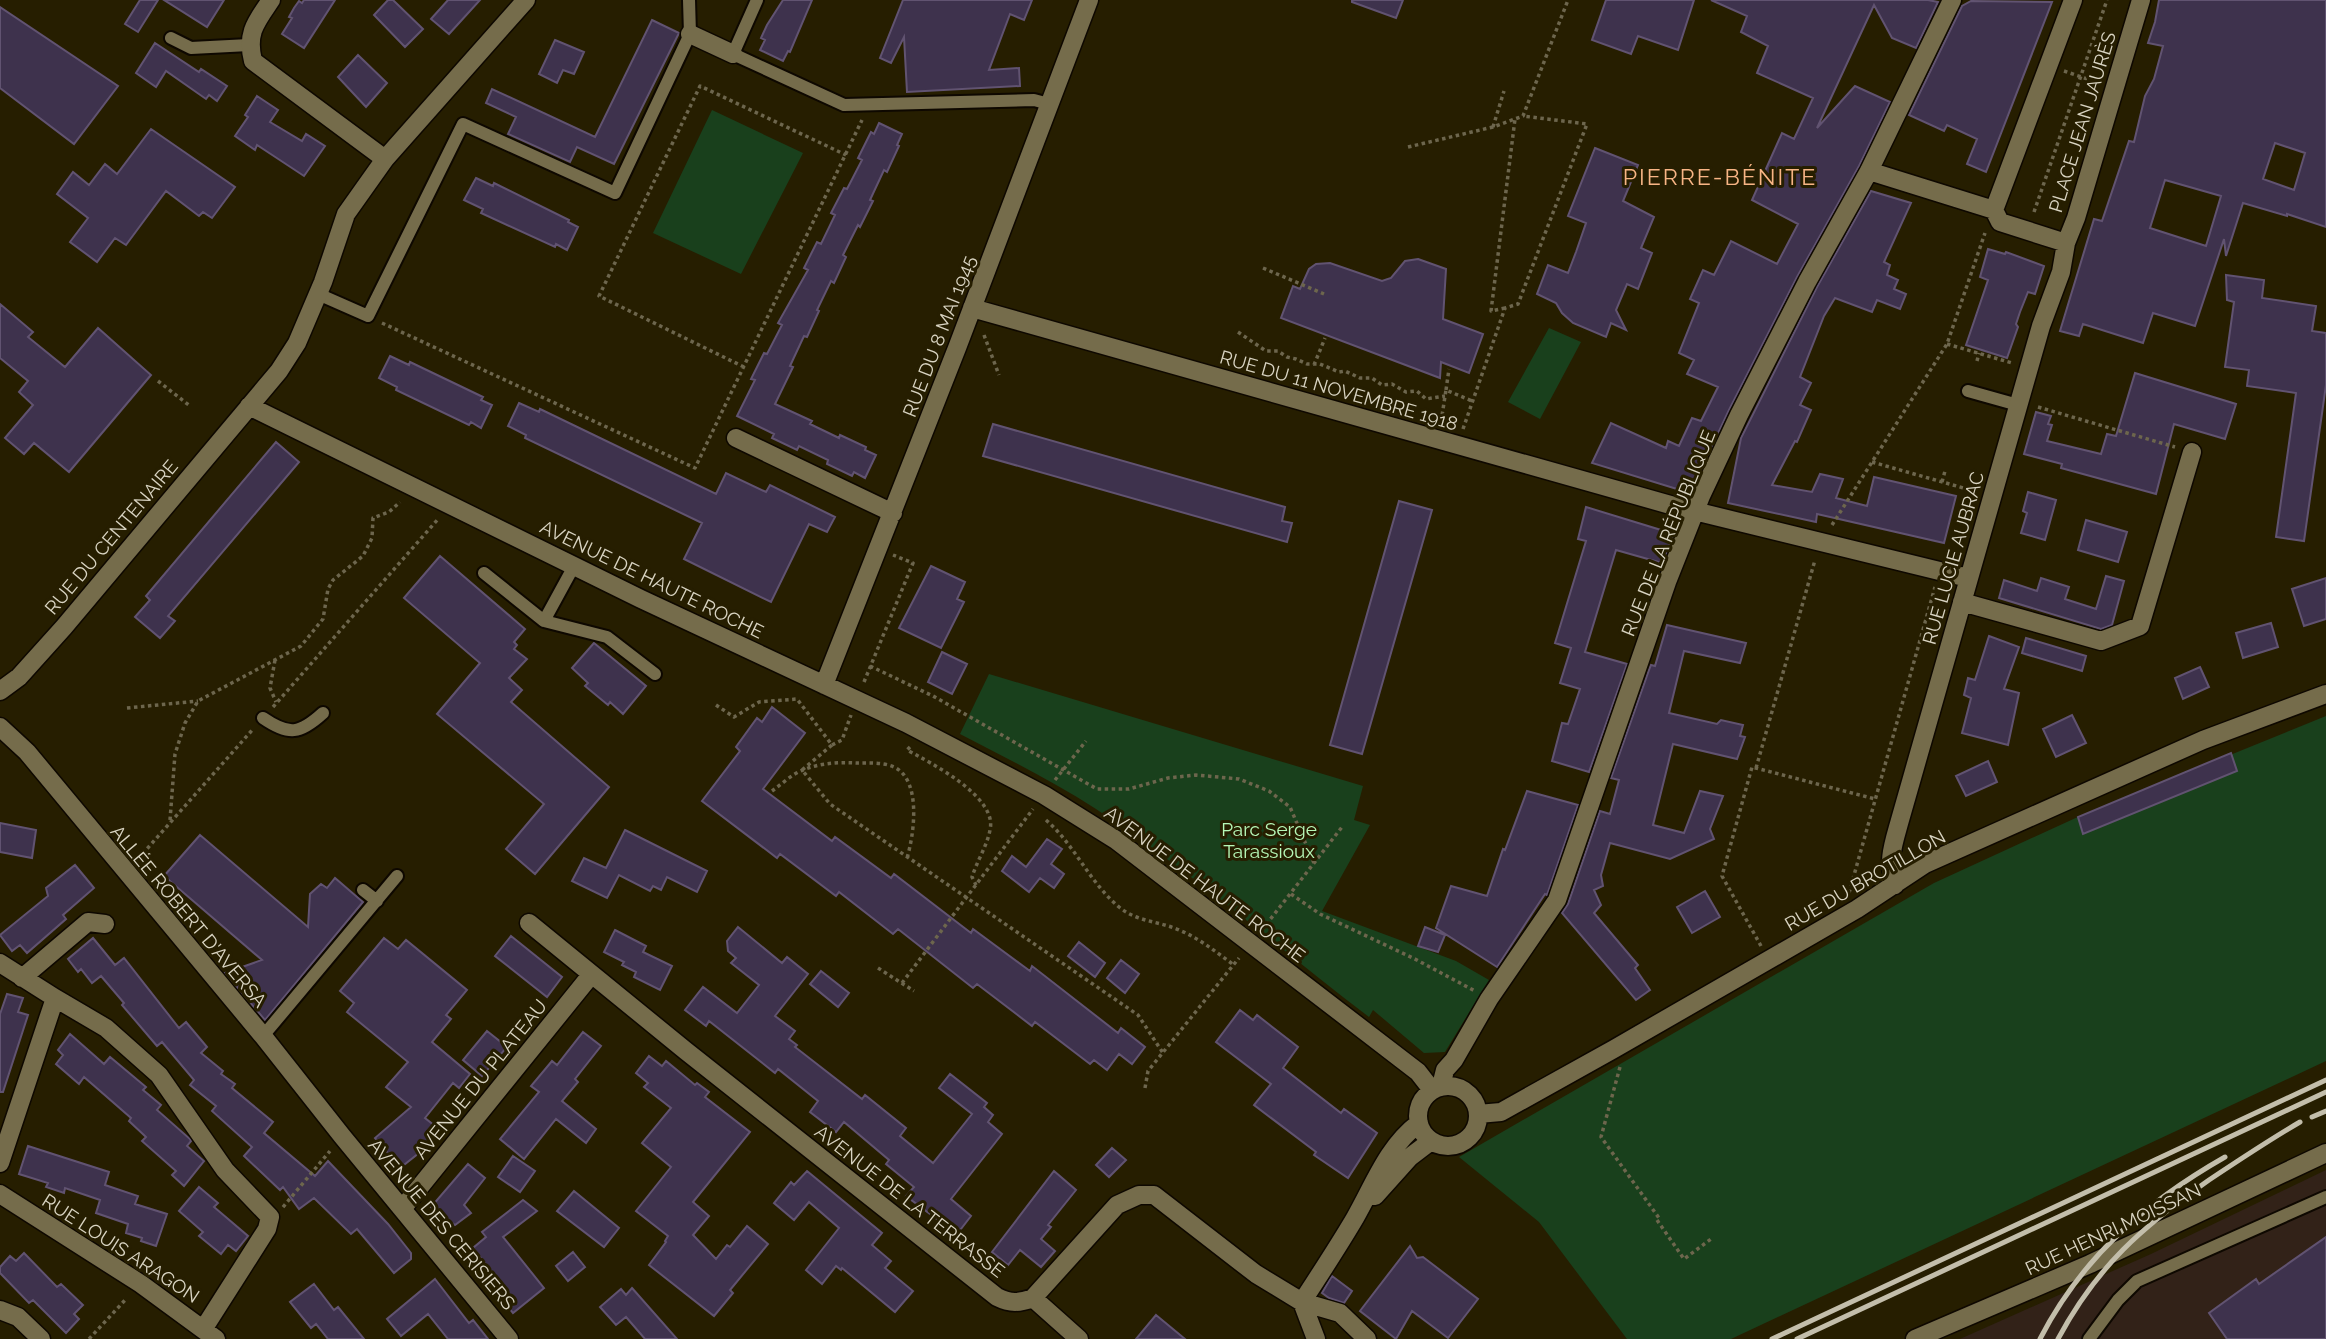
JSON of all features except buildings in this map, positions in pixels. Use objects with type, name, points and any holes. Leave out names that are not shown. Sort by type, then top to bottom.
[{"type":"street","points":[[271,0],[253,27],[249,45],[253,61],[385,159]]},
{"type":"street","points":[[249,406],[279,371],[297,343],[318,294],[346,214],[385,159],[526,0]]},
{"type":"street","name":"RUE DU 8 MAI 1945","points":[[824,685],[893,513],[1089,0]]},
{"type":"street","name":"RUE DE LA RÉPUBLIQUE","points":[[1437,1088],[1445,1070],[1463,1046],[1489,999],[1557,900],[1662,595],[1695,511],[1739,415],[1868,170],[1952,0]]},
{"type":"street","points":[[1988,208],[2073,0]]},
{"type":"street","name":"PLACE JEAN JAURÈS","points":[[1868,170],[1988,208],[2000,222],[2066,243],[2076,218],[2141,0]]},
{"type":"street","points":[[690,34],[733,54]]},
{"type":"street","name":"RUE LUCIE AUBRAC","points":[[1895,885],[1890,873],[1891,854],[2040,326],[2061,272],[2066,243]]},
{"type":"street","name":"RUE DU 11 NOVEMBRE 1918","points":[[972,308],[1695,511],[1968,578]]},
{"type":"street","name":"AVENUE DE HAUTE ROCHE","points":[[249,406],[574,566],[906,723],[1044,795],[1116,840],[1437,1088]]},
{"type":"street","name":"RUE DU CENTENAIRE","points":[[0,691],[19,677],[64,626],[249,406]]},
{"type":"street","points":[[736,438],[893,513]]},
{"type":"street","points":[[1962,602],[2101,641],[2140,626],[2192,452]]},
{"type":"street","name":"RUE DU BROTILLON","points":[[1478,1114],[1501,1112],[1614,1049],[1857,909],[1924,864],[2190,745],[2326,694]]},
{"type":"street","name":"ALLÉE ROBERT D'AVERSA","points":[[0,727],[27,752],[263,1035],[337,1142]]},
{"type":"street","points":[[22,978],[88,922],[105,924]]},
{"type":"street","name":"AVENUE DE LA TERRASSE","points":[[529,923],[998,1297],[1014,1303],[1033,1298]]},
{"type":"street","points":[[0,963],[106,1028],[159,1075],[225,1170],[270,1217],[267,1229],[210,1333]]},
{"type":"street","name":"AVENUE DU PLATEAU","points":[[402,1209],[591,975]]},
{"type":"street","points":[[0,1163],[55,998]]},
{"type":"street","points":[[1437,1088],[1462,1088],[1476,1104],[1478,1114],[1472,1134],[1455,1145],[1445,1146],[1431,1141],[1423,1133],[1419,1123],[1420,1104],[1437,1088]]},
{"type":"street","points":[[1302,1302],[1356,1217],[1395,1145],[1419,1123]]},
{"type":"street","points":[[1356,1217],[1410,1157],[1431,1141]]},
{"type":"street","name":"AVENUE DES CERISIERS","points":[[337,1142],[402,1209],[509,1339]]},
{"type":"street","name":"RUE HENRI MOISSAN","points":[[1915,1339],[2090,1264],[2326,1153]]},
{"type":"street","name":"RUE LOUIS ARAGON","points":[[0,1194],[141,1284],[210,1333]]},
{"type":"street","points":[[1079,1339],[1033,1298],[1117,1205],[1139,1195],[1154,1195],[1256,1273],[1302,1302],[1340,1312],[1367,1339]]},
{"type":"street","points":[[1302,1302],[1316,1339]]},
{"type":"street","points":[[0,1310],[18,1317],[41,1339]]},
{"type":"lane","points":[[318,294],[368,316],[463,124],[615,193],[690,34],[689,0]]},
{"type":"lane","points":[[757,0],[733,54],[844,104],[1034,100],[1049,104]]},
{"type":"lane","points":[[171,38],[191,48],[249,45]]},
{"type":"lane","points":[[1968,391],[2018,404]]},
{"type":"lane","points":[[544,621],[574,566]]},
{"type":"lane","points":[[484,573],[544,621],[607,637],[655,674]]},
{"type":"lane","points":[[263,718],[276,728],[293,731],[308,727],[323,713]]},
{"type":"lane","points":[[263,1035],[397,876]]},
{"type":"lane","points":[[363,890],[377,901]]},
{"type":"lane","points":[[2089,1339],[2118,1300],[2137,1280],[2326,1197]]},
{"type":"path","points":[[1522,116],[1568,0]]},
{"type":"path","points":[[2027,231],[2107,0]]},
{"type":"path","points":[[2048,66],[2115,88]]},
{"type":"path","points":[[744,367],[598,296],[700,86],[846,155]]},
{"type":"path","points":[[1493,127],[1504,91]]},
{"type":"path","points":[[368,316],[695,468],[860,126],[866,104]]},
{"type":"path","points":[[1408,146],[1493,127],[1522,116],[1587,124],[1518,304],[1505,308],[1491,311],[1515,119]]},
{"type":"path","points":[[1756,768],[1820,543],[1947,344],[1987,226],[1979,214],[1988,208]]},
{"type":"path","points":[[1263,268],[1324,295]]},
{"type":"path","points":[[1457,445],[1505,308]]},
{"type":"path","points":[[992,313],[984,337],[999,375]]},
{"type":"path","points":[[1238,332],[1266,351],[1278,351],[1287,358],[1307,365],[1320,364],[1360,378],[1372,378],[1382,385],[1392,384],[1406,392],[1417,391],[1426,399],[1445,396]]},
{"type":"path","points":[[1314,365],[1325,338]]},
{"type":"path","points":[[1947,344],[2028,368]]},
{"type":"path","points":[[1977,361],[1979,353]]},
{"type":"path","points":[[1439,440],[1449,369]]},
{"type":"path","points":[[158,381],[190,406]]},
{"type":"path","points":[[1446,390],[1472,401]]},
{"type":"path","points":[[2018,404],[2192,452]]},
{"type":"path","points":[[1872,462],[1992,496]]},
{"type":"path","points":[[1942,482],[1945,471]]},
{"type":"path","points":[[127,708],[198,701],[301,646],[323,619],[328,589],[333,580],[363,556],[372,538],[373,518],[389,512],[400,502]]},
{"type":"path","points":[[422,540],[440,518]]},
{"type":"path","points":[[772,791],[842,740],[913,563],[878,549]]},
{"type":"path","points":[[1857,909],[1849,891],[1939,572]]},
{"type":"path","points":[[275,660],[270,688],[276,702]]},
{"type":"path","points":[[870,666],[933,696],[1097,789],[1129,789],[1168,778],[1196,775],[1239,779],[1269,791],[1290,807],[1314,863]]},
{"type":"path","points":[[716,705],[734,717],[759,702],[797,699],[832,745]]},
{"type":"path","points":[[170,822],[175,754],[185,723],[198,701]]},
{"type":"path","points":[[902,983],[1086,741]]},
{"type":"path","points":[[946,765],[909,746],[907,750],[958,782],[981,801],[987,810],[991,820],[990,831],[972,877],[976,885]]},
{"type":"path","points":[[802,770],[835,762],[873,763],[895,768],[906,778],[915,818],[914,837],[907,858]]},
{"type":"path","points":[[1769,960],[1722,876],[1752,767],[1875,799]]},
{"type":"path","points":[[802,770],[830,804],[1138,1016],[1163,1054]]},
{"type":"path","points":[[1043,818],[1070,846],[1083,867],[1119,907],[1133,916],[1177,929],[1205,944],[1234,965]]},
{"type":"path","points":[[1291,894],[1320,914],[1413,958],[1489,999]]},
{"type":"path","points":[[878,968],[914,991]]},
{"type":"path","points":[[1614,1049],[1621,1066],[1601,1137],[1660,1218],[1657,1220],[1684,1259],[1711,1239]]},
{"type":"path","points":[[270,1217],[287,1204],[337,1142]]},
{"type":"path","points":[[89,1339],[141,1284]]},
{"type":"shaded area","points":[[2326,1170],[2326,1339],[1960,1339],[2151,1254]]},
{"type":"green space","points":[[712,110],[803,153],[741,274],[653,233]]},
{"type":"green space","points":[[1549,328],[1581,342],[1540,419],[1508,402]]},
{"type":"green space","name":"Parc Serge Tarassioux","points":[[989,674],[1363,786],[1354,820],[1370,825],[1322,911],[1456,961],[1489,980],[1445,1052],[1424,1053],[1373,1010],[1369,1017],[1131,833],[1063,789],[960,734]]},
{"type":"green space","points":[[2326,716],[2326,1061],[1731,1339],[1627,1339],[1539,1222],[1459,1157],[1934,883],[2080,816]]},
{"type":"railway","points":[[1772,1339],[2326,1080]]},
{"type":"railway","points":[[1797,1339],[2326,1092]]},
{"type":"railway","points":[[2312,1117],[2326,1111]]},
{"type":"railway","points":[[2058,1339],[2105,1269],[2142,1232],[2209,1180],[2300,1122]]},
{"type":"railway","points":[[2040,1339],[2076,1282],[2119,1234],[2169,1193],[2225,1157]]},
{"type":"district","name":"PIERRE-BÉNITE","points":[[1720,176]]}]
